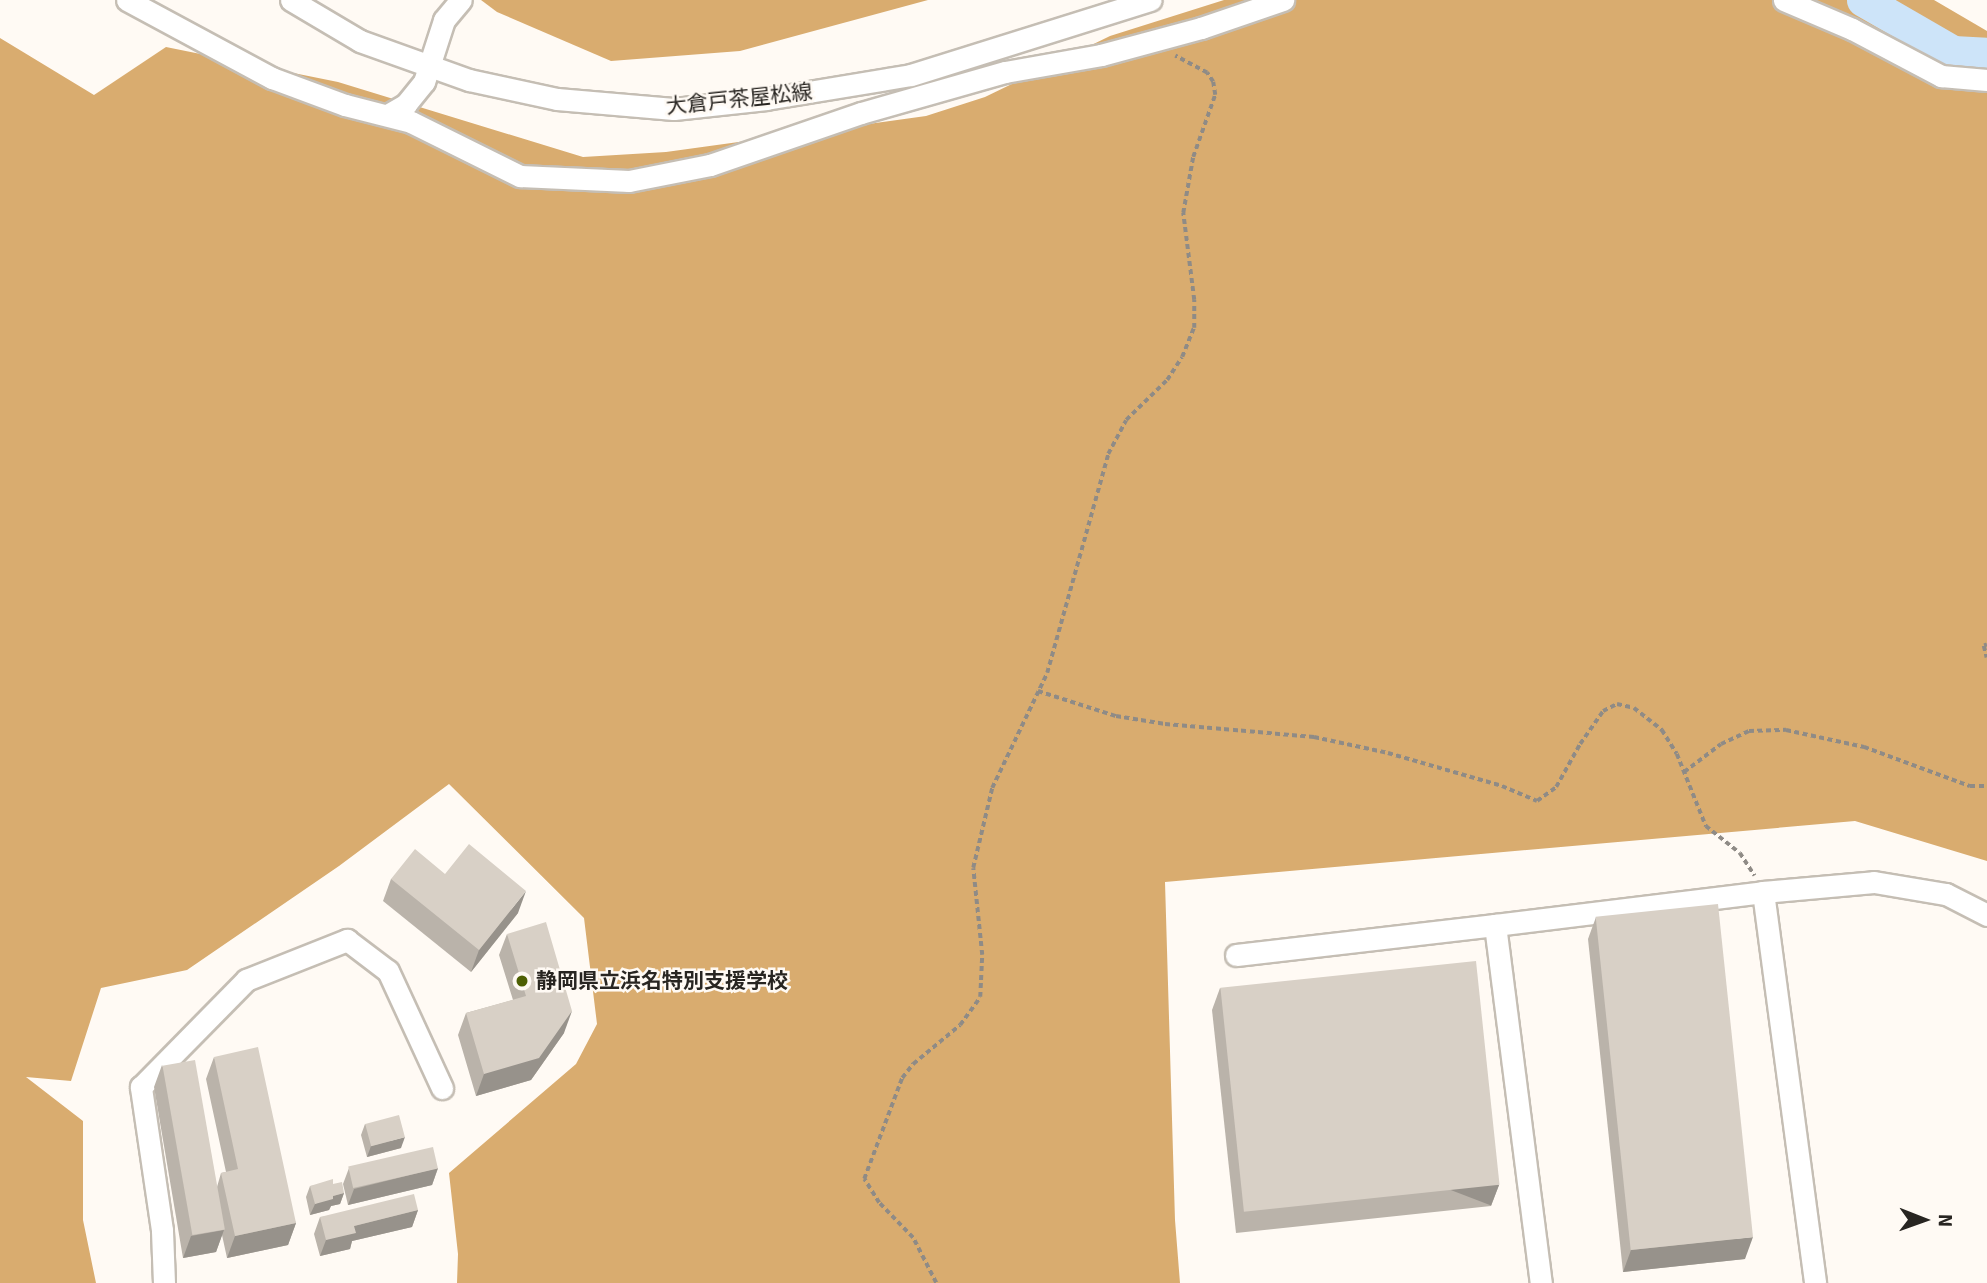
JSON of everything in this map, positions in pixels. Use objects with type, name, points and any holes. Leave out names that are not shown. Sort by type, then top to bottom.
[{"type":"street","points":[[127,0],[272,78],[345,105],[411,122],[520,176],[629,181],[710,165],[861,113],[1005,72],[1201,29],[1283,0]]},
{"type":"street","name":"大倉戸茶屋松線","points":[[291,0],[360,41],[469,80],[557,99],[674,109],[766,100],[911,75],[1152,0]]},
{"type":"street","points":[[388,114],[413,97],[424,82],[444,20],[461,0]]},
{"type":"street","points":[[1784,0],[1852,29],[1941,76],[1987,80]]},
{"type":"street","points":[[1236,955],[1763,892],[1874,882],[1945,894],[1987,915]]},
{"type":"street","points":[[1763,892],[1815,1283]]},
{"type":"street","points":[[1495,925],[1541,1283]]},
{"type":"street","points":[[164,1283],[162,1230],[141,1087],[246,980],[348,940],[388,971],[442,1088]]},
{"type":"path","points":[[936,1283],[913,1238],[878,1203],[864,1179],[902,1078],[913,1064],[960,1025],[980,997],[982,955],[973,868],[992,788],[1047,673],[1108,454],[1126,420],[1167,380],[1182,357],[1194,328],[1194,300],[1182,213],[1193,157],[1215,95],[1213,82],[1207,73],[1149,42]]},
{"type":"path","points":[[1987,645],[1984,646],[1987,657]]},
{"type":"path","points":[[1038,691],[1116,716],[1165,724],[1314,737],[1388,753],[1502,786],[1537,801],[1556,788],[1580,744],[1603,711],[1617,704],[1634,708],[1662,730],[1684,772],[1706,826],[1740,853],[1763,892]]},
{"type":"path","points":[[1684,772],[1721,744],[1749,731],[1786,730],[1864,747],[1970,786],[1987,786]]},
{"type":"shaded area","points":[[481,0],[928,0],[740,51],[611,61],[497,12]]},
{"type":"shaded area","points":[[1224,0],[1934,0],[1987,31],[1987,861],[1855,821],[1165,882],[1175,1220],[1180,1283],[457,1283],[458,1254],[449,1173],[576,1064],[597,1024],[584,918],[449,784],[339,866],[187,970],[101,988],[71,1081],[26,1077],[83,1121],[83,1220],[96,1283],[0,1283],[0,38],[94,95],[166,47],[338,82],[583,157],[666,152],[926,116],[985,97],[1110,36]]},
{"type":"building","points":[[469,844],[526,891],[479,950],[391,879],[415,849],[445,874]]},
{"type":"building","points":[[1718,904],[1753,1237],[1631,1250],[1596,917]]},
{"type":"building","points":[[546,922],[572,1011],[539,1058],[484,1074],[466,1013],[526,996],[507,934]]},
{"type":"building","points":[[1476,961],[1500,1185],[1244,1212],[1220,988]]},
{"type":"building","points":[[258,1047],[296,1223],[235,1236],[221,1173],[238,1169],[214,1057]]},
{"type":"building","points":[[195,1060],[225,1229],[192,1235],[163,1066]]},
{"type":"building","points":[[399,1115],[405,1137],[371,1146],[365,1124]]},
{"type":"building","points":[[433,1147],[438,1168],[353,1188],[348,1167]]},
{"type":"building","points":[[333,1179],[333,1184],[342,1182],[344,1193],[315,1204],[310,1186]]},
{"type":"building","points":[[414,1194],[418,1210],[354,1226],[356,1233],[326,1240],[320,1217]]},
{"type":"waterway","points":[[1863,0],[1953,52],[1987,54]]},
{"type":"place","name":"静岡県立浜名特別支援学校","points":[[522,981]]}]
